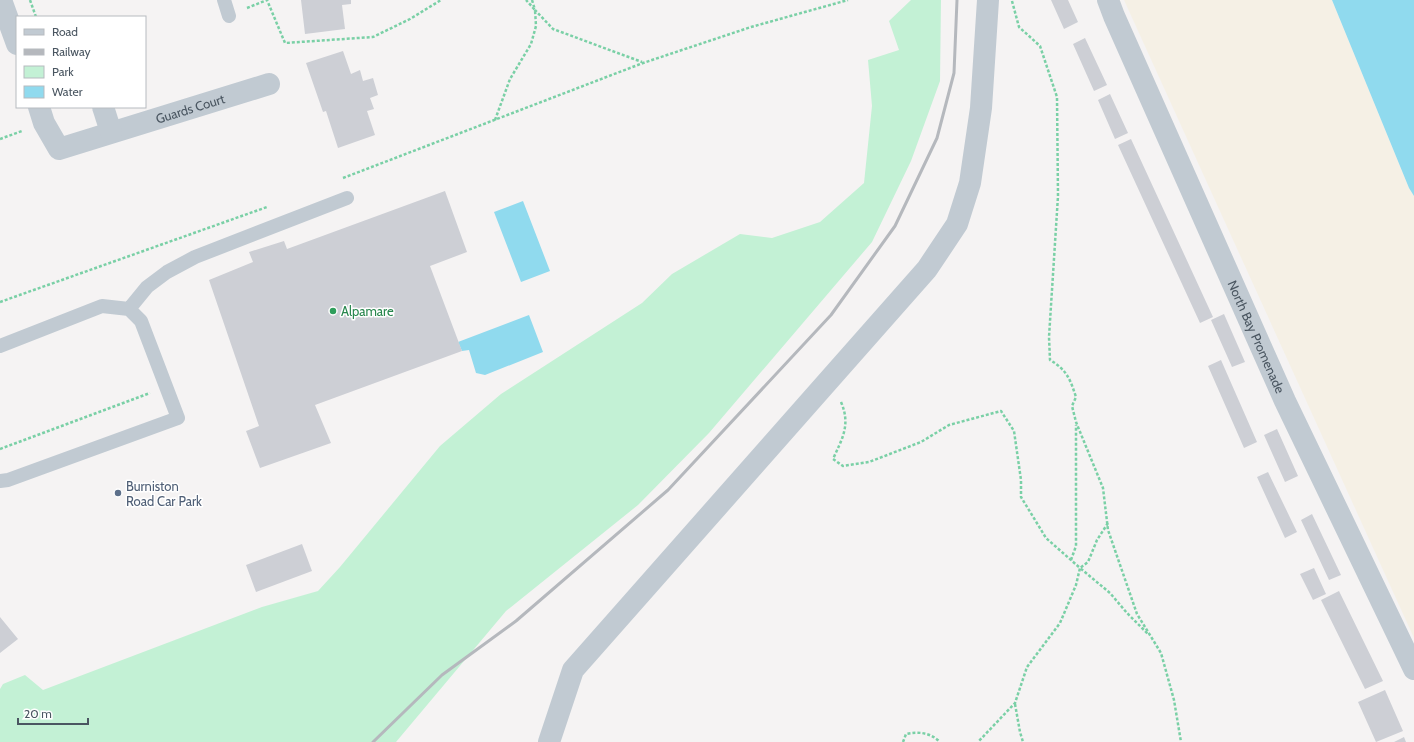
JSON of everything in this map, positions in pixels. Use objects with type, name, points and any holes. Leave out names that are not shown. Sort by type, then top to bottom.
[{"type":"street","points":[[1,0],[16,41]]},
{"type":"street","points":[[549,742],[573,670],[928,269],[957,224],[970,183],[981,108],[988,0]]},
{"type":"street","name":"North Bay Promenade","points":[[1108,0],[1285,401],[1414,669]]},
{"type":"street","name":"Guards Court","points":[[39,108],[44,123],[60,149],[269,84]]},
{"type":"street","points":[[103,108],[111,132]]},
{"type":"lane","points":[[224,0],[229,16]]},
{"type":"lane","points":[[129,309],[147,287],[167,272],[195,257],[347,198]]},
{"type":"lane","points":[[0,346],[102,306],[129,309],[141,320],[178,418],[8,480],[0,481]]},
{"type":"path","points":[[30,0],[36,16]]},
{"type":"path","points":[[229,16],[267,0],[285,43],[373,37],[441,0]]},
{"type":"path","points":[[526,0],[553,29],[643,63]]},
{"type":"path","points":[[495,121],[510,79],[532,44],[536,26],[535,10],[532,0]]},
{"type":"path","points":[[340,179],[495,121],[643,63],[751,27],[848,0]]},
{"type":"path","points":[[1012,0],[1019,27],[1040,46],[1057,97],[1058,196],[1049,337],[1050,360],[1058,365],[1069,376],[1076,397],[1072,406],[1076,422],[1103,488],[1108,524],[1137,614],[1161,653],[1174,700],[1181,742]]},
{"type":"path","points":[[0,302],[268,206]]},
{"type":"path","points":[[830,378],[845,412],[845,432],[833,459],[843,466],[869,462],[921,442],[950,425],[1001,411],[1014,431],[1021,480],[1021,497],[1046,538],[1110,592],[1127,613],[1151,638]]},
{"type":"path","points":[[0,449],[166,387]]},
{"type":"path","points":[[1072,560],[1076,546],[1076,422]]},
{"type":"path","points":[[978,742],[1014,703],[1028,667],[1060,623],[1076,585],[1080,568],[1088,562],[1097,540],[1108,524]]},
{"type":"path","points":[[1014,703],[1023,742]]},
{"type":"path","points":[[903,742],[906,734],[916,731],[934,736],[940,742]]},
{"type":"green space","points":[[911,0],[941,0],[940,81],[911,161],[872,242],[709,433],[638,505],[506,611],[396,742],[0,742],[0,689],[3,684],[25,675],[43,690],[262,607],[318,591],[340,567],[440,446],[501,394],[642,303],[672,274],[740,234],[772,238],[820,222],[864,183],[872,106],[868,60],[899,50],[889,21]]},
{"type":"sand","points":[[1124,0],[1332,0],[1409,188],[1414,196],[1414,638]]},
{"type":"water","points":[[1332,0],[1414,0],[1414,196],[1409,188]]},
{"type":"water","points":[[523,201],[550,271],[521,282],[494,212]]},
{"type":"water","points":[[529,315],[543,352],[485,375],[476,373],[469,350],[462,351],[458,342]]},
{"type":"building","points":[[301,0],[351,0],[351,4],[342,5],[345,29],[305,34]]},
{"type":"building","points":[[1051,0],[1068,0],[1078,22],[1064,29]]},
{"type":"building","points":[[1085,38],[1107,85],[1094,91],[1073,44]]},
{"type":"building","points":[[343,51],[351,74],[360,70],[363,81],[373,78],[378,95],[370,98],[374,109],[367,111],[375,135],[338,148],[326,111],[323,112],[306,63]]},
{"type":"building","points":[[1110,94],[1128,133],[1115,139],[1098,100]]},
{"type":"building","points":[[1131,139],[1213,317],[1200,323],[1118,145]]},
{"type":"building","name":"Alpamare","points":[[445,191],[467,252],[430,266],[462,351],[315,405],[331,443],[260,468],[246,431],[259,426],[209,280],[253,262],[249,252],[284,241],[287,249]]},
{"type":"building","points":[[1224,314],[1245,362],[1232,367],[1211,320]]},
{"type":"building","points":[[1221,360],[1257,442],[1244,448],[1208,366]]},
{"type":"building","points":[[1277,429],[1298,476],[1285,482],[1264,435]]},
{"type":"building","points":[[1268,472],[1297,532],[1285,538],[1257,477]]},
{"type":"building","points":[[1312,514],[1341,575],[1329,580],[1301,520]]},
{"type":"building","points":[[302,544],[312,571],[256,592],[246,565]]},
{"type":"building","points":[[1314,568],[1326,594],[1313,600],[1300,574]]},
{"type":"building","points":[[1339,591],[1383,681],[1365,689],[1321,600]]},
{"type":"building","points":[[0,617],[18,639],[0,653]]},
{"type":"building","points":[[1385,690],[1403,731],[1376,742],[1358,702]]},
{"type":"building","points":[[1404,737],[1406,742],[1394,742]]},
{"type":"railway","points":[[373,742],[442,675],[516,621],[668,490],[831,315],[895,226],[937,138],[954,73],[957,0]]},
{"type":"place","name":"Alpamare","points":[[333,311]]},
{"type":"place","name":"Burniston Road Car Park","points":[[118,493]]}]
